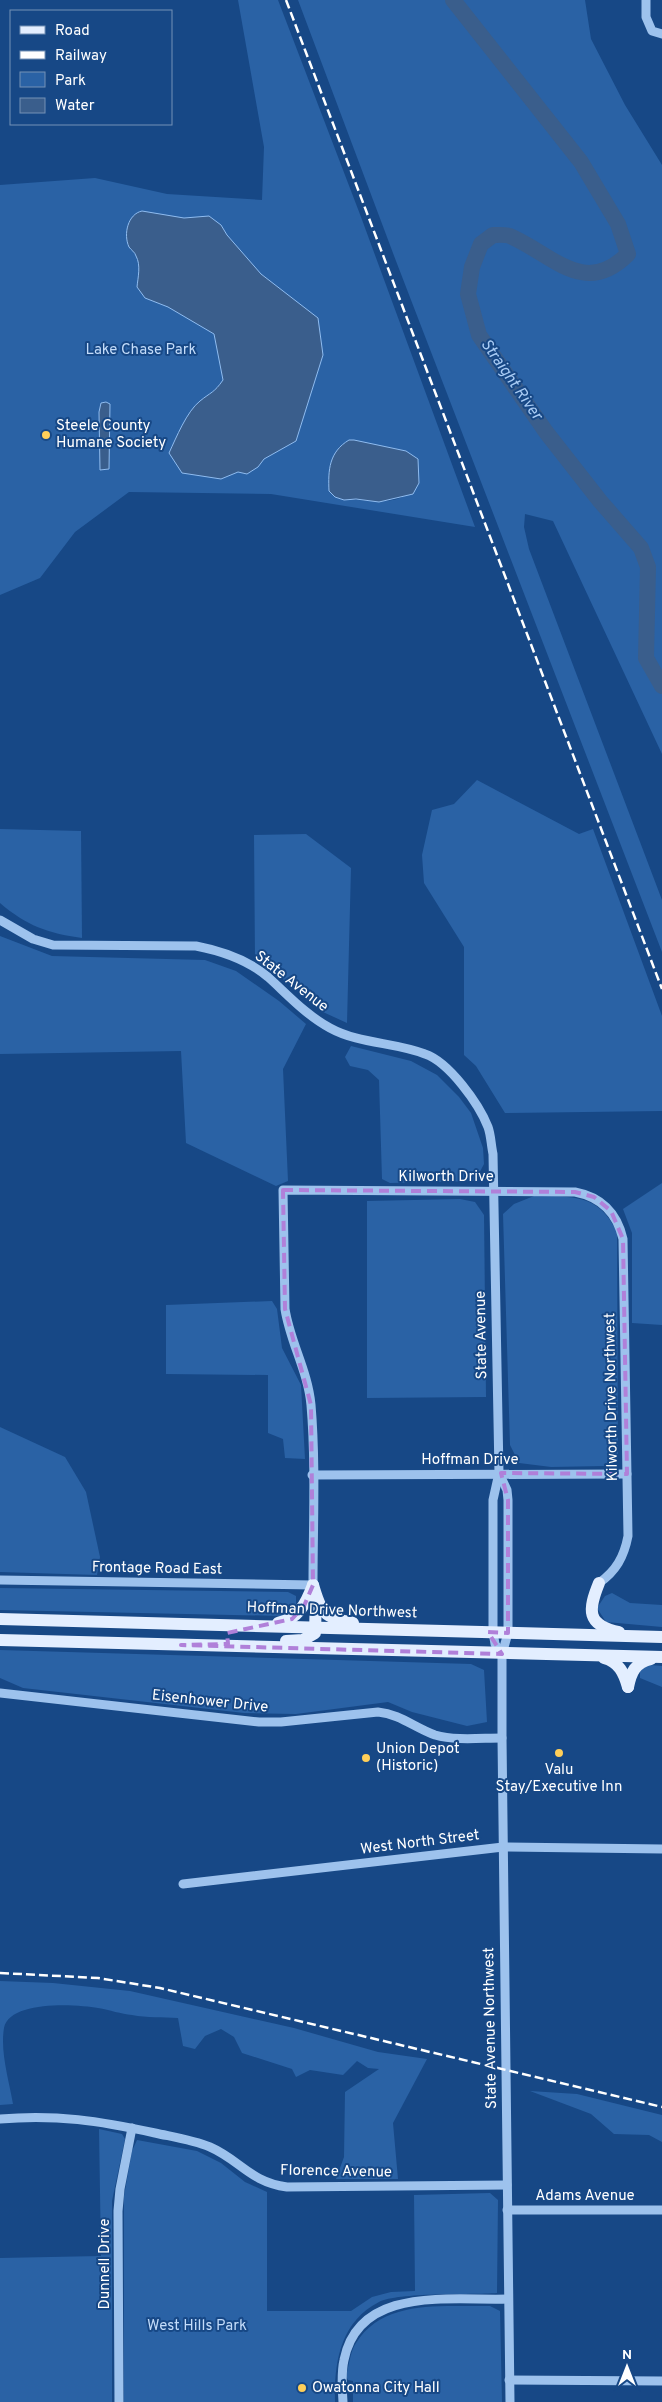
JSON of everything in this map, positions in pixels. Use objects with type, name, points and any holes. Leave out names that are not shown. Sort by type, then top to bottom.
[{"type":"main road","points":[[598,1583],[591,1610],[596,1623],[618,1632],[660,1636]]},
{"type":"main road","points":[[266,1626],[284,1622],[298,1614],[314,1591]]},
{"type":"main road","points":[[182,1645],[303,1640],[312,1636],[316,1627],[314,1591]]},
{"type":"main road","points":[[314,1591],[323,1612],[333,1618],[380,1629]]},
{"type":"main road","name":"Hoffman Drive Northwest","points":[[0,1619],[660,1636]]},
{"type":"main road","points":[[0,1640],[660,1657]]},
{"type":"main road","points":[[598,1656],[612,1660],[617,1665],[625,1677],[628,1687],[632,1670],[637,1664],[660,1657]]},
{"type":"street","points":[[646,0],[646,17],[652,31],[662,34]]},
{"type":"street","name":"State Avenue","points":[[0,920],[33,939],[53,945],[196,946],[216,950],[239,959],[266,976],[306,1013],[330,1028],[349,1036],[427,1054],[448,1069],[466,1090],[489,1128],[492,1154],[499,1473]]},
{"type":"street","name":"Kilworth Drive","points":[[312,1475],[311,1405],[308,1387],[293,1344],[285,1309],[283,1190],[575,1192],[594,1197],[605,1205]]},
{"type":"street","name":"Kilworth Drive Northwest","points":[[598,1583],[616,1568],[628,1536],[623,1239],[616,1218],[605,1205]]},
{"type":"street","name":"State Avenue Northwest","points":[[499,1473],[493,1500],[493,1632],[495,1644],[502,1654]]},
{"type":"street","name":"State Avenue Northwest","points":[[499,1473],[507,1490],[508,1500],[508,1632],[502,1654],[502,1738],[510,2402]]},
{"type":"street","name":"Hoffman Drive","points":[[312,1475],[627,1474]]},
{"type":"street","points":[[312,1475],[314,1591]]},
{"type":"street","name":"Frontage Road East","points":[[0,1580],[314,1591]]},
{"type":"street","name":"Eisenhower Drive","points":[[0,1693],[259,1722],[281,1722],[378,1712],[396,1716],[435,1734],[452,1738],[502,1738]]},
{"type":"street","name":"West North Street","points":[[183,1884],[503,1847],[662,1849]]},
{"type":"street","name":"Florence Avenue","points":[[0,2119],[70,2117],[200,2143],[225,2156],[248,2174],[276,2186],[289,2188],[507,2185]]},
{"type":"street","name":"Dunnell Drive","points":[[118,2402],[118,2210],[120,2189],[132,2128]]},
{"type":"street","name":"Adams Avenue","points":[[507,2210],[662,2210]]},
{"type":"street","points":[[343,2402],[344,2360],[350,2341],[358,2328],[377,2312],[402,2303],[508,2299]]},
{"type":"street","points":[[509,2380],[662,2381]]},
{"type":"highlighted area","points":[[283,1190],[575,1192],[594,1197],[611,1211],[623,1239],[627,1474],[501,1473],[508,1500],[508,1633],[488,1632],[502,1654],[181,1645],[228,1644],[227,1633],[292,1619],[304,1606],[313,1585],[311,1405],[285,1309]]},
{"type":"green space","name":"Lake Chase Park","points":[[238,0],[278,0],[361,217],[475,527],[271,494],[129,492],[75,532],[40,578],[0,595],[0,185],[95,178],[167,194],[262,200],[264,147]],"holes":[[[370,444],[406,451],[418,475],[419,483],[408,493],[390,501],[344,500]]]},
{"type":"green space","points":[[298,0],[585,0],[591,39],[625,105],[662,165],[662,754],[553,521],[525,514],[524,527],[529,549],[662,900],[662,952],[396,261]]},
{"type":"green space","points":[[477,780],[579,834],[593,829],[662,1016],[662,1111],[505,1113],[476,1066],[464,1055],[464,947],[424,883],[422,855],[432,810],[454,804]]},
{"type":"green space","points":[[0,829],[81,831],[82,938],[58,934],[38,927],[19,917],[0,903]]},
{"type":"green space","points":[[306,834],[351,868],[347,1023],[323,1012],[273,971],[255,961],[254,835]]},
{"type":"green space","points":[[0,936],[52,956],[205,960],[236,971],[279,1001],[306,1024],[283,1069],[288,1181],[276,1186],[186,1143],[181,1051],[0,1054]]},
{"type":"green space","points":[[351,1046],[411,1061],[437,1075],[459,1097],[471,1113],[483,1148],[484,1164],[475,1181],[390,1183],[382,1179],[379,1080],[368,1070],[350,1066],[345,1057]]},
{"type":"green space","points":[[662,1183],[662,1325],[632,1323],[632,1233],[623,1209]]},
{"type":"green space","points":[[534,1196],[572,1198],[593,1204],[610,1219],[617,1232],[618,1457],[605,1466],[551,1467],[519,1463],[510,1445],[503,1214],[514,1204]]},
{"type":"green space","points":[[460,1199],[475,1202],[484,1215],[486,1397],[367,1398],[367,1201]]},
{"type":"green space","points":[[272,1301],[277,1309],[282,1348],[301,1385],[305,1459],[285,1458],[283,1439],[268,1433],[268,1375],[166,1374],[166,1305]]},
{"type":"green space","points":[[0,1427],[65,1457],[86,1492],[100,1557],[97,1575],[0,1572]]},
{"type":"green space","points":[[0,1588],[288,1592],[296,1596],[296,1606],[284,1616],[0,1610]]},
{"type":"green space","points":[[612,1593],[630,1603],[662,1605],[662,1627],[606,1622],[597,1608],[605,1596]]},
{"type":"green space","points":[[0,1650],[471,1664],[484,1670],[487,1722],[467,1726],[412,1712],[388,1702],[296,1714],[244,1713],[23,1688],[0,1678]]},
{"type":"green space","points":[[650,1665],[662,1666],[662,1687],[640,1678],[640,1670]]},
{"type":"green space","points":[[0,1981],[53,1983],[130,1991],[294,2028],[378,2052],[427,2059],[393,2123],[398,2179],[336,2179],[344,2157],[345,2092],[379,2069],[368,2068],[357,2061],[343,2075],[310,2070],[296,2077],[292,2069],[242,2053],[234,2037],[221,2029],[205,2036],[195,2049],[183,2046],[178,2018],[138,2016],[98,2008],[60,2005],[30,2008],[18,2012],[9,2019],[4,2028],[3,2037],[4,2056],[13,2104],[0,2105]]},
{"type":"green space","points":[[530,2091],[577,2094],[662,2115],[662,2142],[649,2135],[614,2134],[591,2114]]},
{"type":"green space","name":"West Hills Park","points":[[99,2129],[122,2134],[125,2139],[112,2201],[112,2402],[0,2402],[0,2258],[101,2256]]},
{"type":"green space","name":"West Hills Park","points":[[137,2140],[197,2151],[221,2163],[245,2182],[267,2192],[267,2311],[351,2311],[372,2297],[391,2292],[415,2291],[414,2195],[490,2193],[498,2200],[497,2293],[435,2294],[402,2297],[379,2302],[366,2310],[348,2332],[342,2345],[336,2373],[335,2402],[124,2402],[124,2196],[132,2151]]},
{"type":"green space","points":[[490,2306],[500,2311],[502,2402],[353,2402],[353,2381],[348,2380],[346,2376],[352,2351],[368,2329],[382,2318],[416,2308]]},
{"type":"water","points":[[142,211],[184,218],[209,216],[221,225],[227,235],[261,274],[318,318],[323,355],[296,441],[264,459],[258,467],[247,474],[238,472],[221,479],[182,473],[169,453],[182,425],[195,405],[215,390],[223,380],[214,334],[168,307],[145,298],[137,287],[138,260],[127,242],[127,231],[133,216]]},
{"type":"water","points":[[106,402],[110,404],[109,469],[100,470],[99,412],[101,403]]},
{"type":"water","points":[[349,440],[406,451],[418,459],[419,483],[413,494],[379,502],[356,499],[344,500],[335,497],[329,491],[331,462],[337,450]]},
{"type":"waterway","name":"Straight River","points":[[453,0],[581,162],[618,224],[628,254],[612,266],[598,272],[583,273],[556,262],[510,236],[493,235],[481,244],[472,267],[468,294],[479,335],[546,432],[600,501],[641,548],[648,567],[646,658],[662,686]]},
{"type":"railway","points":[[286,0],[662,989]]},
{"type":"railway","points":[[0,1973],[98,1978],[160,1988],[662,2107]]},
{"type":"place","name":"Steele County Humane Society","points":[[46,435]]},
{"type":"place","name":"Valu Stay/Executive Inn","points":[[559,1753]]},
{"type":"place","name":"Union Depot (Historic)","points":[[366,1758]]},
{"type":"place","name":"Owatonna City Hall","points":[[302,2388]]}]
